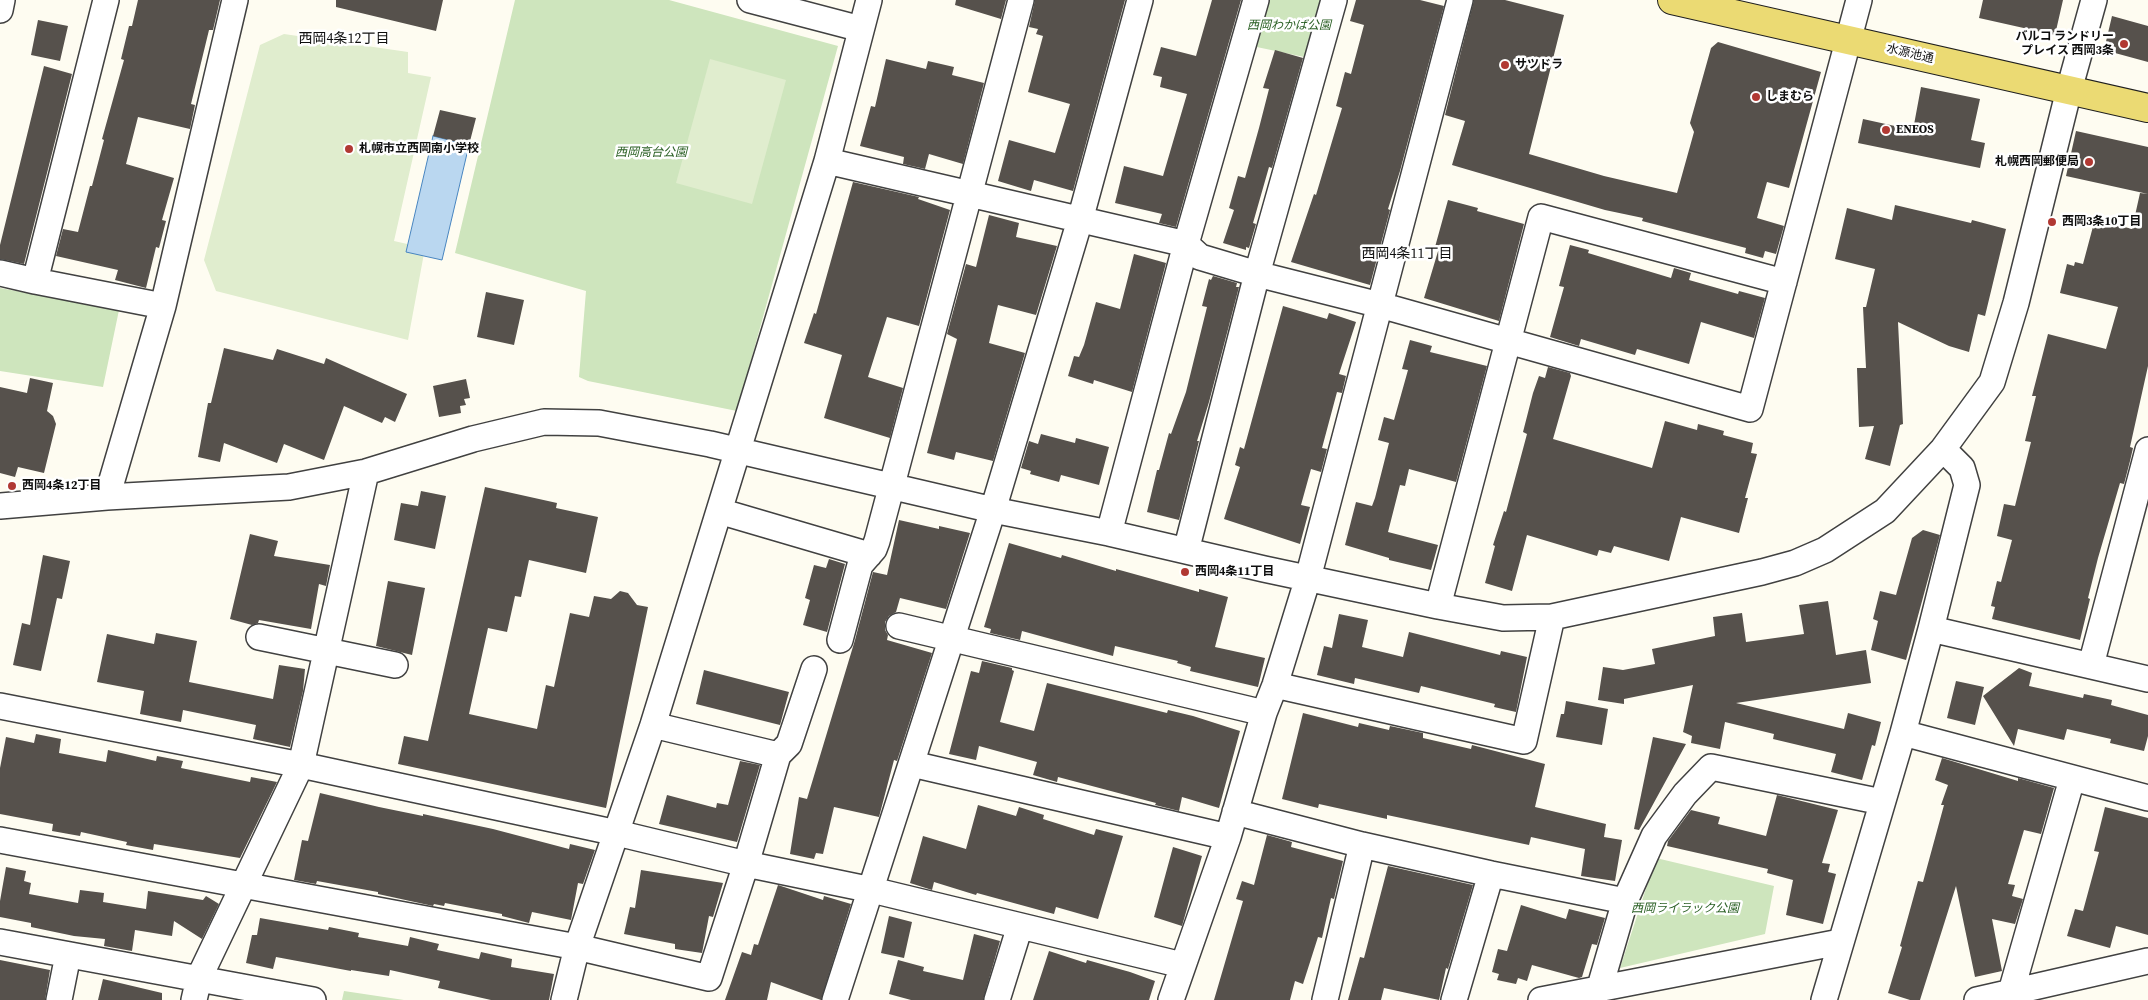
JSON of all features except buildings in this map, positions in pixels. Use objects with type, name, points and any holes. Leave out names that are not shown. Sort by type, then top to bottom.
[{"type":"main road","name":"水源池通","points":[[1672,0],[2148,108]]},
{"type":"street","points":[[0,10],[2,0]]},
{"type":"street","points":[[35,281],[106,0]]},
{"type":"street","points":[[107,497],[163,306],[235,0]]},
{"type":"street","points":[[750,0],[861,29]]},
{"type":"street","points":[[564,1000],[577,947],[653,725],[827,161],[869,0]]},
{"type":"street","points":[[840,640],[860,565],[870,555],[877,541],[1021,0]]},
{"type":"street","points":[[835,1000],[994,510],[1080,220],[1140,0]]},
{"type":"street","points":[[1109,533],[1186,244],[1256,0]]},
{"type":"street","points":[[1186,551],[1257,274],[1334,0]]},
{"type":"street","points":[[1171,1000],[1228,836],[1264,713],[1275,685],[1308,578],[1460,0]]},
{"type":"street","points":[[827,161],[1186,244],[1200,257],[1257,274],[1380,305],[1750,409],[1850,40],[1859,0]]},
{"type":"street","points":[[0,506],[107,497],[289,487],[366,472],[473,439],[544,422],[599,423],[737,451],[994,510],[1109,533],[1308,578],[1503,618],[1552,617],[1753,574],[1796,563],[1825,550],[1885,511],[1943,449],[1992,382],[2016,303],[2069,90],[2094,0]]},
{"type":"street","points":[[1438,606],[1541,217],[1784,282]]},
{"type":"street","points":[[0,273],[163,306]]},
{"type":"street","points":[[1824,1000],[1932,629],[1967,485],[1962,468],[1943,449]]},
{"type":"street","points":[[2091,665],[2148,450]]},
{"type":"street","points":[[197,989],[243,886],[301,765],[366,472]]},
{"type":"street","points":[[719,511],[870,555]]},
{"type":"street","points":[[1275,685],[1524,741],[1552,617]]},
{"type":"street","points":[[899,626],[1264,713]]},
{"type":"street","points":[[1932,629],[2148,679]]},
{"type":"street","points":[[258,637],[395,665]]},
{"type":"street","points":[[0,840],[577,947],[709,978],[746,864],[778,755],[789,744],[814,669]]},
{"type":"street","points":[[0,706],[301,765],[617,832],[746,864],[872,890],[1182,964]]},
{"type":"street","points":[[653,725],[778,755]]},
{"type":"street","points":[[1903,733],[2072,780],[2148,798]]},
{"type":"street","points":[[912,764],[1228,836]]},
{"type":"street","points":[[1599,990],[1625,901],[1654,836],[1684,794],[1711,767],[1882,802]]},
{"type":"street","points":[[2012,996],[2072,780]]},
{"type":"street","points":[[1235,812],[1362,845],[1625,901]]},
{"type":"street","points":[[1325,1000],[1362,845]]},
{"type":"street","points":[[1454,1000],[1491,874]]},
{"type":"street","points":[[997,1000],[1020,926]]},
{"type":"street","points":[[0,942],[68,955],[197,989],[313,1000]]},
{"type":"street","points":[[1541,1000],[1840,942]]},
{"type":"street","points":[[59,1000],[68,955]]},
{"type":"street","points":[[1977,1000],[2012,996],[2148,961]]},
{"type":"green space","name":"西岡高台公園","points":[[515,0],[669,0],[838,46],[737,411],[588,381],[579,377],[586,291],[455,253]]},
{"type":"green space","name":"西岡わかば公園","points":[[1263,0],[1325,0],[1309,58],[1252,46]]},
{"type":"green space","name":"札幌市立西岡南小学校","points":[[284,34],[408,52],[408,73],[431,77],[394,241],[425,248],[408,340],[216,291],[204,260],[260,45]]},
{"type":"green space","points":[[710,59],[786,80],[752,204],[676,183]]},
{"type":"green space","points":[[0,288],[119,310],[103,387],[0,371]]},
{"type":"green space","name":"西岡ライラック公園","points":[[1656,858],[1774,886],[1765,934],[1620,968]]},
{"type":"green space","points":[[344,991],[404,1000],[342,1000]]},
{"type":"water","points":[[433,136],[469,145],[442,260],[406,252]]},
{"type":"place","name":"バルコ ランドリー プレイス 西岡3条","points":[[2124,44]]},
{"type":"place","name":"サツドラ","points":[[1505,65]]},
{"type":"place","name":"しまむら","points":[[1756,97]]},
{"type":"place","name":"ENEOS","points":[[1886,130]]},
{"type":"place","name":"札幌市立西岡南小学校","points":[[349,149]]},
{"type":"place","name":"札幌西岡郵便局","points":[[2089,162]]},
{"type":"place","name":"西岡3条10丁目","points":[[2052,222]]},
{"type":"place","name":"西岡4条12丁目","points":[[12,486]]},
{"type":"place","name":"西岡4条11丁目","points":[[1185,572]]},
{"type":"district","name":"西岡4条12丁目","points":[[344,39]]},
{"type":"district","name":"西岡4条11丁目","points":[[1407,254]]}]
